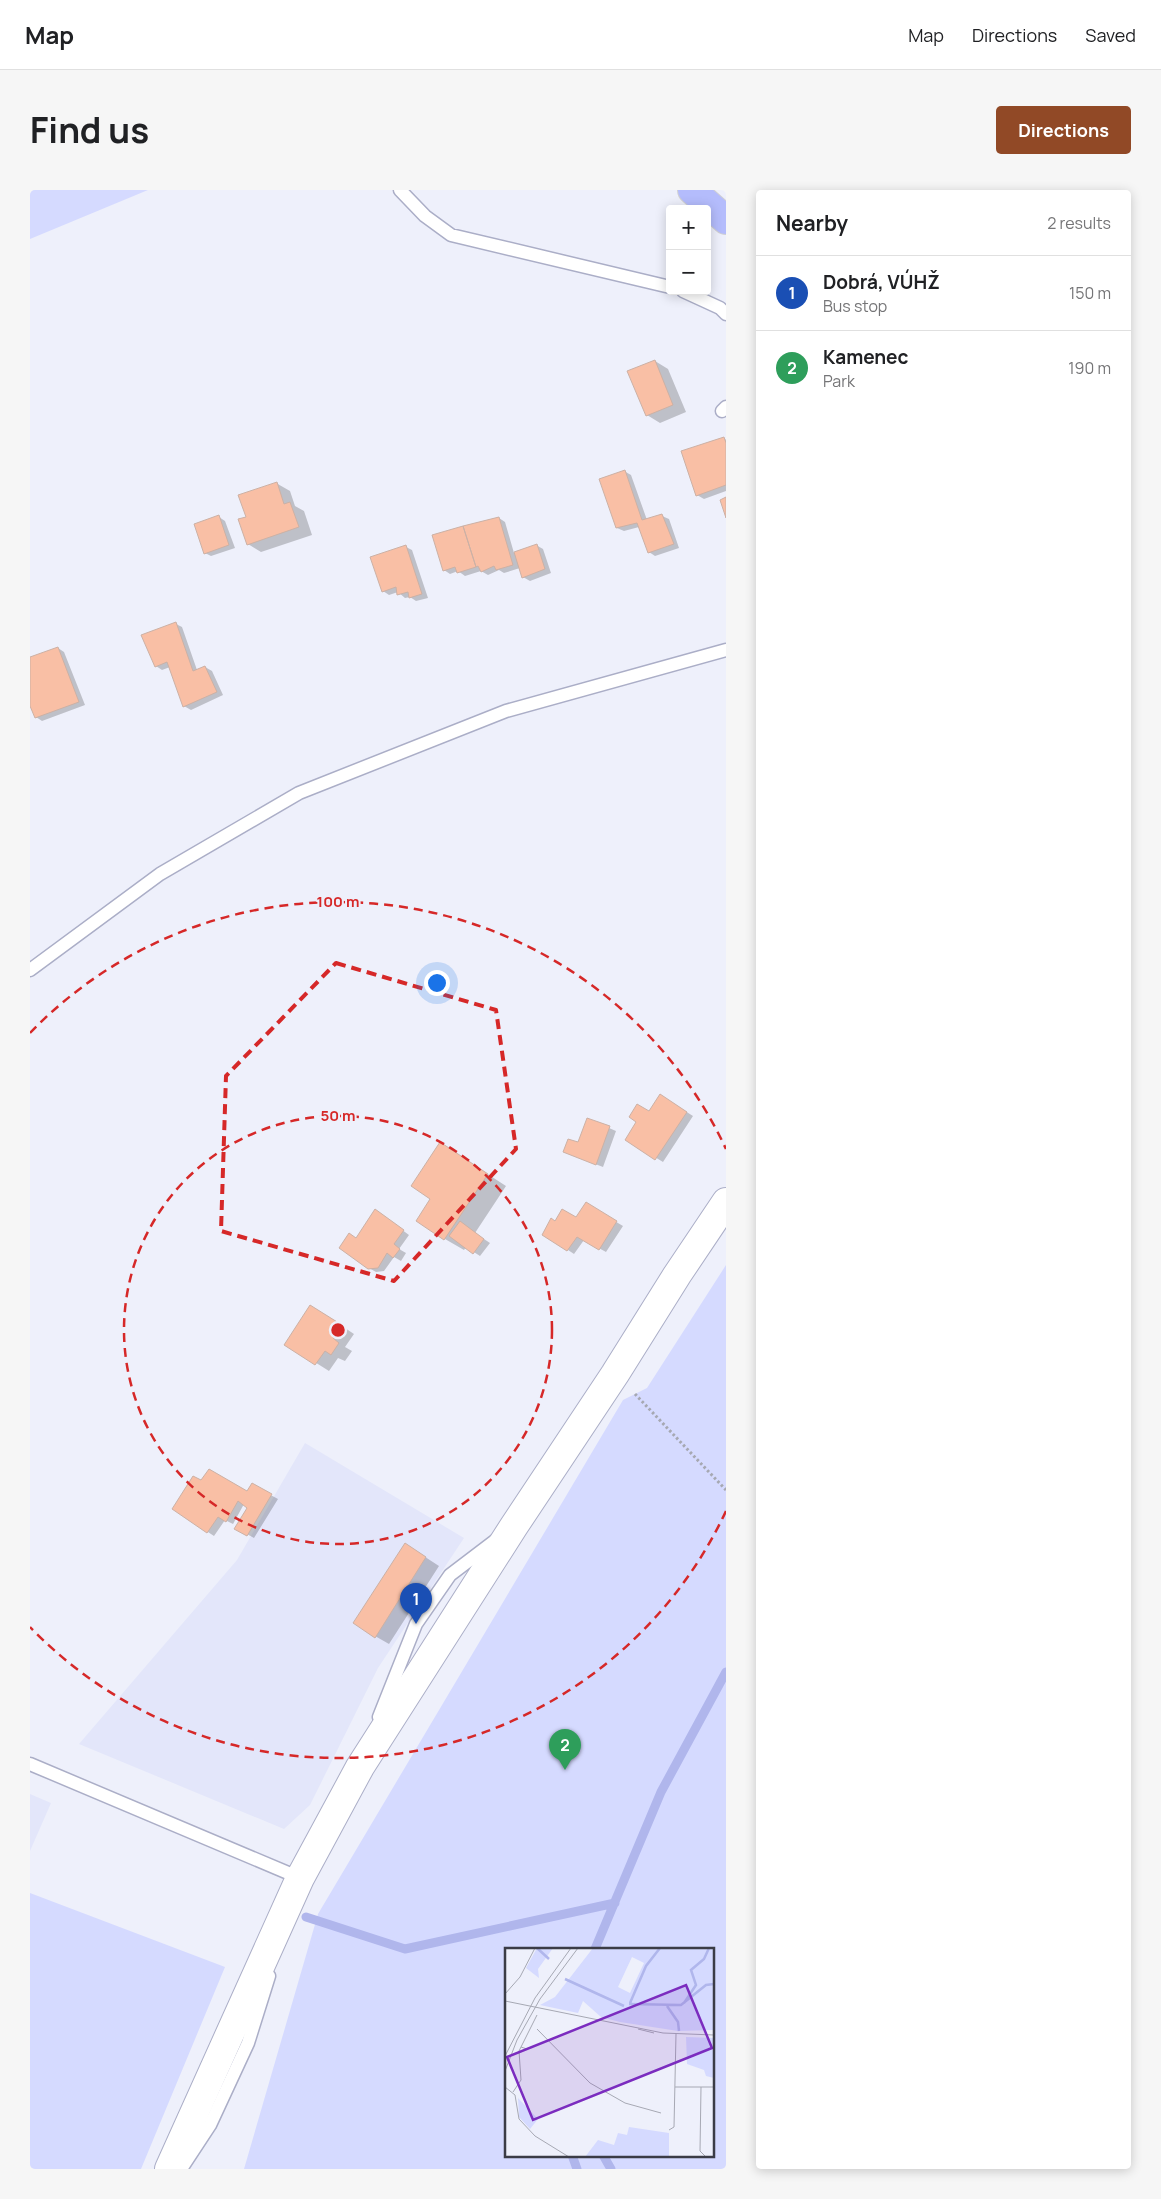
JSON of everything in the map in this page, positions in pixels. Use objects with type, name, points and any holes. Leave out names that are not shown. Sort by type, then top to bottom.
[{"type":"highway","points":[[692,190],[726,220]]},
{"type":"main road","points":[[169,2169],[300,1878],[360,1767],[514,1526],[726,1202]]},
{"type":"lane","points":[[400,190],[425,216],[452,235],[666,286]]},
{"type":"lane","points":[[692,295],[720,308],[726,314]]},
{"type":"lane","points":[[30,970],[160,874],[299,793],[506,711],[726,650]]},
{"type":"lane","points":[[30,1764],[300,1878],[248,2044],[210,2125],[180,2169]]},
{"type":"path","points":[[615,1374],[726,1490]]},
{"type":"highlighted area","points":[[336,963],[496,1010],[516,1149],[394,1281],[221,1231],[226,1076]]},
{"type":"shaded area","points":[[30,190],[148,190],[30,239]]},
{"type":"shaded area","points":[[726,1265],[726,2169],[244,2169],[318,1914],[623,1400],[647,1388]]},
{"type":"shaded area","points":[[305,1443],[464,1538],[378,1668],[310,1805],[284,1829],[79,1744],[237,1560]]},
{"type":"shaded area","points":[[30,1794],[51,1803],[30,1851]]},
{"type":"shaded area","points":[[30,1893],[225,1967],[141,2169],[30,2169]]},
{"type":"building","points":[[655,360],[673,405],[646,416],[627,371]]},
{"type":"building","points":[[724,437],[726,443],[726,485],[696,496],[681,451]]},
{"type":"building","points":[[625,470],[642,520],[662,514],[674,544],[648,553],[637,523],[616,528],[599,479]]},
{"type":"building","points":[[277,482],[284,504],[290,502],[299,527],[247,545],[238,519],[246,517],[238,495]]},
{"type":"building","points":[[726,497],[726,518],[720,500]]},
{"type":"building","points":[[219,515],[229,545],[204,554],[194,524]]},
{"type":"building","points":[[499,517],[513,565],[496,570],[494,566],[481,572],[478,566],[476,567],[463,526]]},
{"type":"building","points":[[463,526],[476,567],[457,573],[455,567],[443,571],[432,535]]},
{"type":"building","points":[[537,544],[545,569],[522,578],[514,552]]},
{"type":"building","points":[[406,545],[422,594],[409,598],[408,592],[397,595],[396,587],[382,592],[370,557]]},
{"type":"building","points":[[176,622],[193,671],[205,666],[217,692],[183,707],[167,662],[155,667],[141,635]]},
{"type":"building","points":[[58,647],[79,702],[35,718],[30,706],[30,657]]},
{"type":"building","points":[[660,1094],[687,1112],[655,1160],[625,1140],[636,1122],[629,1117],[637,1104],[649,1111]]},
{"type":"building","points":[[587,1118],[610,1126],[596,1165],[563,1152],[568,1139],[578,1142]]},
{"type":"building","points":[[440,1142],[488,1174],[444,1240],[416,1221],[430,1199],[411,1186]]},
{"type":"building","points":[[586,1202],[617,1221],[599,1250],[577,1237],[567,1251],[542,1235],[551,1218],[555,1221],[562,1209],[576,1217]]},
{"type":"building","points":[[375,1209],[404,1230],[394,1244],[400,1249],[393,1258],[387,1253],[378,1268],[368,1269],[339,1248],[349,1233],[356,1238]]},
{"type":"building","points":[[460,1221],[484,1239],[473,1254],[449,1236]]},
{"type":"building","points":[[310,1305],[342,1325],[333,1338],[339,1343],[331,1355],[325,1351],[315,1365],[284,1345]]},
{"type":"building","points":[[209,1469],[247,1491],[252,1483],[272,1494],[247,1536],[234,1529],[247,1508],[238,1501],[226,1522],[218,1517],[207,1533],[172,1509],[193,1476],[201,1480]]},
{"type":"building","points":[[405,1543],[426,1557],[375,1638],[353,1623]]},
{"type":"waterway","points":[[595,1948],[661,1792],[726,1672]]},
{"type":"waterway","points":[[306,1917],[405,1949],[615,1903]]},
{"type":"waterway","points":[[572,2156],[577,2169]]},
{"type":"waterway","points":[[604,2156],[611,2169]]},
{"type":"place","name":"Dobrá, VÚHŽ","points":[[416,1624]]},
{"type":"place","name":"Kamenec","points":[[565,1770]]}]
